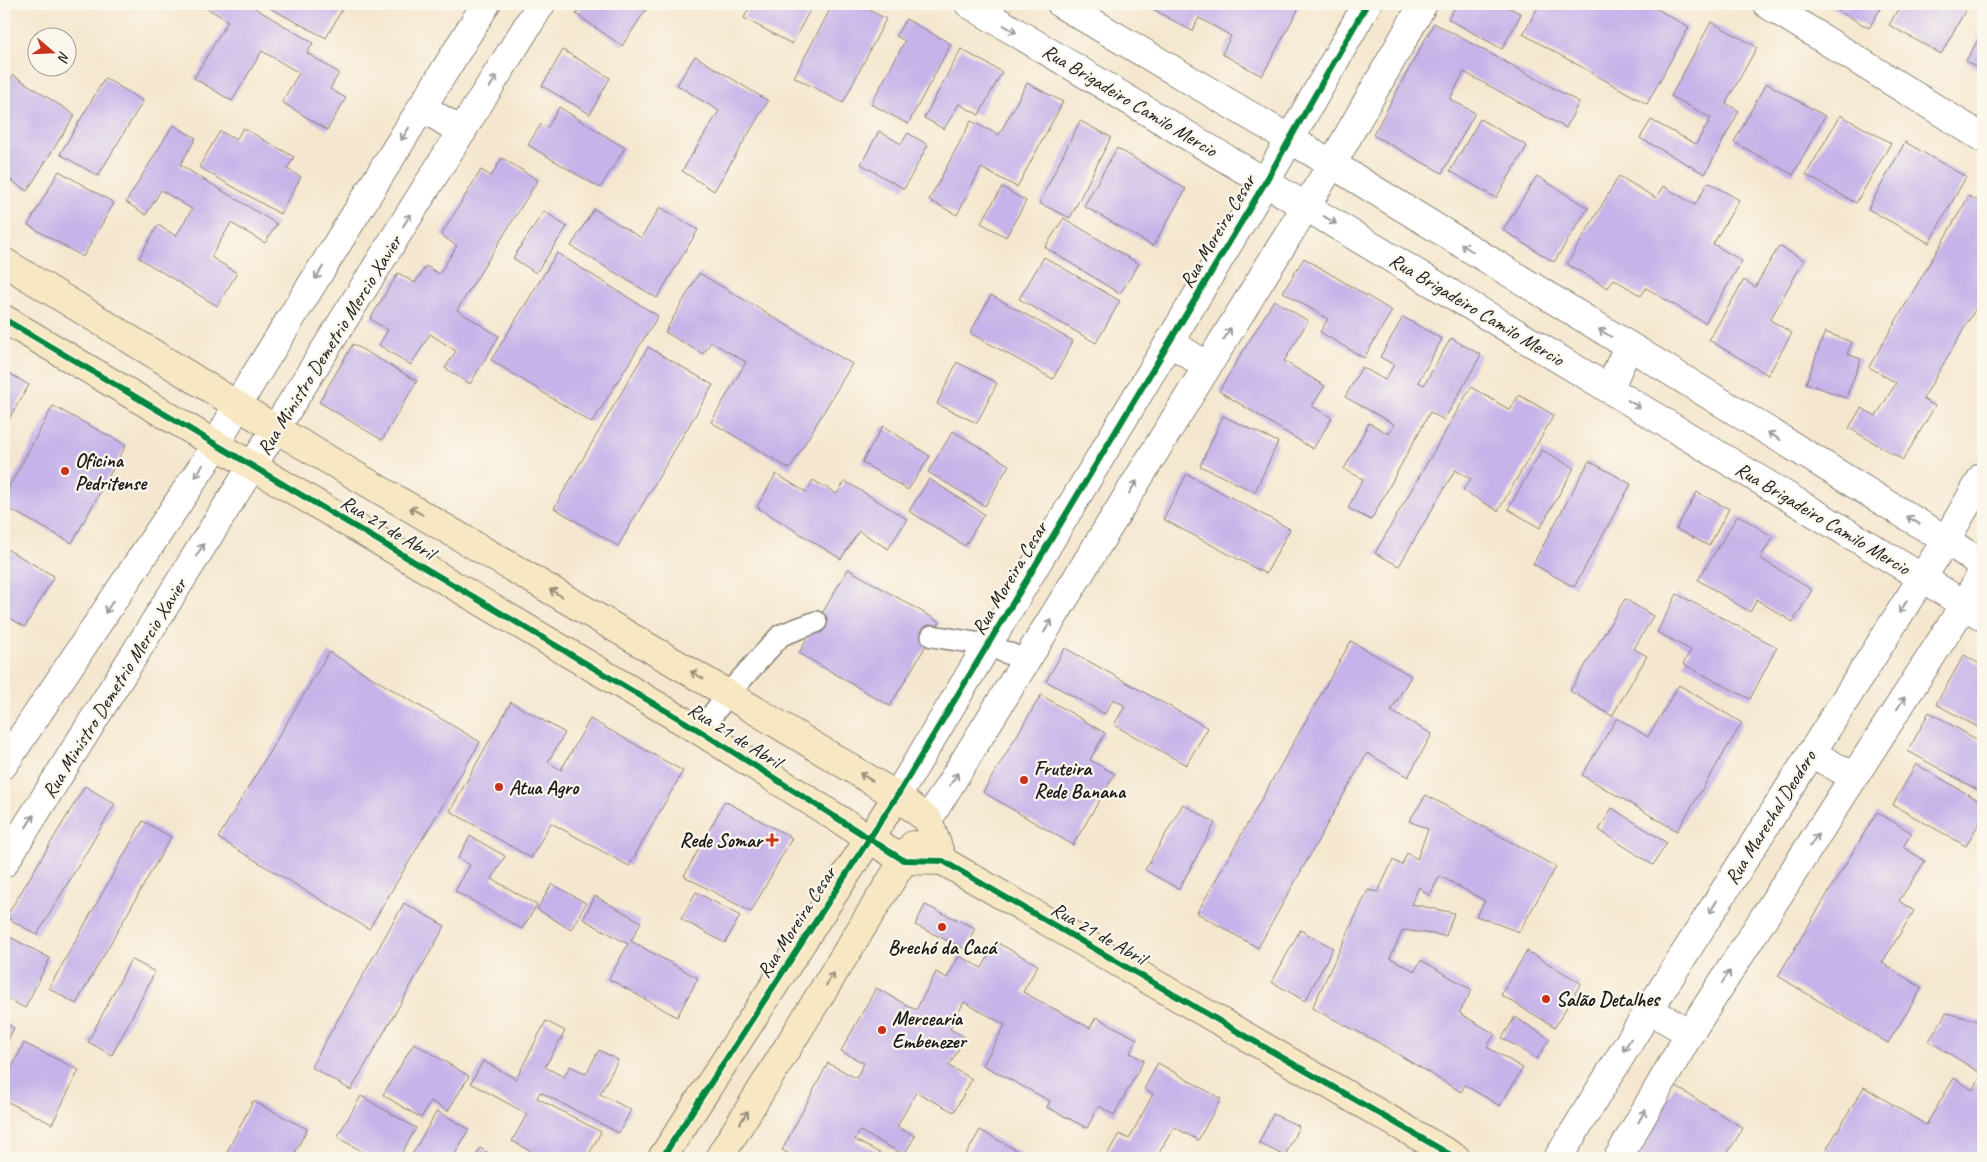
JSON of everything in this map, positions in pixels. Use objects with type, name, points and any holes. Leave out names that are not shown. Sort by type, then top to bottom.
[{"type":"street","points":[[4,764],[216,446],[237,405],[486,4]]},
{"type":"street","name":"Rua Ministro Demetrio Mercio Xavier","points":[[4,863],[541,4]]},
{"type":"street","name":"Rua Brigadeiro Camilo Mercio","points":[[968,4],[1266,181],[1974,611]]},
{"type":"street","points":[[1061,4],[1332,164],[1946,540],[1983,565]]},
{"type":"street","name":"Rua Moreira Cesar","points":[[662,1158],[897,796],[1266,181],[1367,4]]},
{"type":"street","points":[[1767,4],[1983,138]]},
{"type":"street","points":[[719,1158],[1332,164],[1420,5]]},
{"type":"street","points":[[422,107],[462,132]]},
{"type":"street","name":"Rua 21 de Abril","points":[[4,262],[276,429],[728,694],[897,796],[928,820]]},
{"type":"street","name":"Rua 21 de Abril","points":[[4,319],[700,732],[868,840],[903,860],[943,861],[1456,1158]]},
{"type":"street","points":[[1170,342],[1207,366]]},
{"type":"street","points":[[1609,389],[1628,347]]},
{"type":"street","name":"Rua Marechal Deodoro","points":[[1558,1158],[1649,1010],[1946,540],[1983,476]]},
{"type":"street","points":[[1618,1158],[1690,1034],[1854,778],[1974,611],[1983,571]]},
{"type":"street","points":[[1811,753],[1854,778]]},
{"type":"street","points":[[928,820],[943,861]]},
{"type":"street","points":[[1649,1010],[1690,1034]]},
{"type":"lane","points":[[700,732],[728,694],[781,635],[816,622]]},
{"type":"lane","points":[[932,636],[988,645],[1026,661]]},
{"type":"building","points":[[200,4],[248,4],[313,43],[307,53],[339,73],[330,89],[346,98],[327,130],[282,102],[299,73],[262,51],[232,101],[194,78],[228,21]]},
{"type":"building","points":[[262,4],[345,4],[326,38]]},
{"type":"building","points":[[583,4],[649,5],[622,46],[576,14]]},
{"type":"building","points":[[751,4],[813,4],[792,44],[744,18]]},
{"type":"building","points":[[833,4],[858,4],[886,19],[843,103],[794,77]]},
{"type":"building","points":[[1144,4],[1296,4],[1300,6],[1262,76],[1222,54],[1231,36],[1199,18],[1192,31]]},
{"type":"building","points":[[1457,4],[1502,4],[1521,14],[1502,49],[1448,19]]},
{"type":"building","points":[[1540,4],[1648,4],[1689,27],[1647,104],[1523,34]]},
{"type":"building","points":[[1826,4],[1883,4],[1869,28]]},
{"type":"building","points":[[1901,4],[1969,4],[1941,54],[1889,25]]},
{"type":"building","points":[[906,19],[951,44],[908,124],[871,104],[905,41],[896,36]]},
{"type":"building","points":[[1711,22],[1757,47],[1726,103],[1739,111],[1705,174],[1640,138],[1651,120],[1696,144],[1711,118],[1671,96]]},
{"type":"building","points":[[1434,23],[1579,102],[1566,128],[1464,72],[1450,99],[1475,113],[1442,173],[1373,135]]},
{"type":"building","points":[[1983,31],[1983,72],[1966,61]]},
{"type":"building","points":[[961,49],[1002,72],[979,115],[959,104],[944,129],[924,118]]},
{"type":"building","points":[[563,50],[610,78],[590,114],[542,86]]},
{"type":"building","points":[[695,56],[768,101],[714,191],[682,171],[719,111],[677,85]]},
{"type":"building","points":[[13,75],[75,115],[27,191],[4,176],[4,90]]},
{"type":"building","points":[[105,78],[143,101],[98,176],[60,154]]},
{"type":"building","points":[[1027,83],[1063,102],[1017,187],[981,168],[957,215],[929,200],[971,121],[999,135]]},
{"type":"building","points":[[1766,83],[1825,116],[1793,175],[1734,142]]},
{"type":"building","points":[[559,107],[625,148],[600,188],[528,145],[541,124],[548,127]]},
{"type":"building","points":[[1840,115],[1891,143],[1856,203],[1806,175]]},
{"type":"building","points":[[1480,119],[1527,146],[1496,198],[1450,171]]},
{"type":"building","points":[[1080,121],[1111,137],[1070,218],[1039,203]]},
{"type":"building","points":[[173,125],[196,138],[180,165],[277,224],[265,243],[231,223],[211,257],[237,273],[217,306],[139,258],[158,225],[176,236],[192,209],[161,190],[146,215],[126,202]]},
{"type":"building","points":[[243,128],[294,157],[287,169],[301,177],[280,214],[199,167],[220,131],[236,140]]},
{"type":"building","points":[[879,131],[901,144],[908,133],[928,145],[904,189],[861,164]]},
{"type":"building","points":[[1905,142],[1966,177],[1929,243],[1868,209]]},
{"type":"building","points":[[1117,148],[1186,189],[1153,246],[1084,206]]},
{"type":"building","points":[[502,158],[538,180],[457,310],[499,336],[470,384],[445,368],[456,351],[430,334],[411,365],[379,345],[388,330],[370,319],[398,273],[415,283],[426,266],[439,274],[457,246],[441,235],[481,170],[491,176]]},
{"type":"building","points":[[59,171],[114,203],[83,257],[28,225]]},
{"type":"building","points":[[1537,176],[1588,208],[1554,262],[1503,230]]},
{"type":"building","points":[[1619,176],[1656,198],[1663,186],[1695,205],[1708,182],[1739,200],[1713,244],[1742,261],[1705,323],[1646,288],[1641,296],[1614,279],[1608,288],[1567,264]]},
{"type":"building","points":[[1002,187],[1026,201],[1006,237],[981,223]]},
{"type":"building","points":[[1969,196],[1983,204],[1983,296],[1923,399],[1935,406],[1903,460],[1849,428],[1861,408],[1876,416],[1896,383],[1869,367]]},
{"type":"building","points":[[660,207],[698,230],[657,298],[571,246],[594,209],[641,238]]},
{"type":"building","points":[[544,211],[567,227],[536,273],[513,258]]},
{"type":"building","points":[[1064,218],[1139,264],[1120,294],[1045,247]]},
{"type":"building","points":[[1779,246],[1804,260],[1770,320],[1792,333],[1768,375],[1709,340],[1744,280],[1755,287]]},
{"type":"building","points":[[557,253],[658,316],[592,423],[491,360]]},
{"type":"building","points":[[1044,257],[1120,301],[1096,343],[1019,299]]},
{"type":"building","points":[[1304,258],[1392,311],[1364,358],[1320,332],[1328,319],[1283,292]]},
{"type":"building","points":[[699,273],[852,364],[790,469],[711,422],[746,362],[711,342],[703,354],[665,332]]},
{"type":"building","points":[[991,295],[1073,341],[1053,379],[970,333]]},
{"type":"building","points":[[1274,300],[1308,321],[1284,361],[1325,386],[1312,406],[1332,418],[1313,449],[1219,391]]},
{"type":"building","points":[[1403,317],[1442,339],[1418,382],[1424,385],[1451,338],[1481,355],[1444,420],[1430,412],[1371,520],[1348,508],[1363,479],[1344,469],[1369,423],[1389,434],[1394,424],[1345,397],[1362,367],[1385,380],[1394,365],[1380,357]]},
{"type":"building","points":[[1825,332],[1852,342],[1847,354],[1861,359],[1846,398],[1806,383]]},
{"type":"building","points":[[353,344],[417,381],[382,440],[319,402]]},
{"type":"building","points":[[648,347],[713,385],[618,546],[554,508]]},
{"type":"building","points":[[957,362],[997,383],[977,423],[937,404]]},
{"type":"building","points":[[4,370],[29,385],[6,424],[4,422]]},
{"type":"building","points":[[1471,387],[1510,410],[1519,395],[1554,415],[1498,511],[1463,490],[1471,479],[1455,470],[1399,566],[1375,553]]},
{"type":"building","name":"Oficina Pedritense","points":[[53,406],[126,445],[72,543],[4,506],[4,496]]},
{"type":"building","points":[[1223,416],[1278,442],[1255,492],[1200,466]]},
{"type":"building","points":[[883,426],[930,456],[908,490],[862,462]]},
{"type":"building","points":[[953,431],[1009,465],[985,506],[928,472]]},
{"type":"building","points":[[1542,450],[1574,468],[1540,528],[1508,509]]},
{"type":"building","points":[[1589,461],[1631,484],[1574,587],[1533,564]]},
{"type":"building","points":[[776,474],[806,492],[813,480],[837,494],[845,481],[907,519],[888,549],[859,531],[841,559],[757,507]]},
{"type":"building","points":[[1187,474],[1290,529],[1266,574],[1163,519]]},
{"type":"building","points":[[929,479],[984,514],[965,546],[909,511]]},
{"type":"building","points":[[1697,492],[1729,509],[1709,546],[1676,529]]},
{"type":"building","points":[[1738,515],[1773,537],[1760,558],[1812,590],[1793,622],[1757,600],[1750,612],[1698,580]]},
{"type":"building","points":[[5,548],[54,576],[25,627],[8,617],[4,625]]},
{"type":"building","points":[[848,569],[940,622],[890,706],[799,653]]},
{"type":"building","points":[[1677,594],[1777,647],[1750,699],[1683,664],[1691,650],[1657,632]]},
{"type":"building","points":[[1625,599],[1653,616],[1634,649],[1647,656],[1612,716],[1570,691]]},
{"type":"building","points":[[1351,641],[1411,676],[1391,711],[1432,734],[1408,777],[1367,753],[1258,948],[1197,913]]},
{"type":"building","points":[[1065,648],[1208,728],[1186,765],[1114,725],[1125,706],[1113,699],[1105,714],[1046,681]]},
{"type":"building","points":[[329,652],[480,742],[369,929],[218,838]]},
{"type":"building","points":[[1964,655],[1983,666],[1983,730],[1936,704]]},
{"type":"building","points":[[1679,685],[1742,723],[1677,831],[1582,775],[1617,718],[1648,737]]},
{"type":"building","points":[[1041,695],[1105,733],[1090,760],[1115,774],[1073,845],[983,792]]},
{"type":"building","points":[[511,702],[565,733],[548,762],[561,770],[590,719],[683,771],[629,866],[551,823],[531,858],[450,811]]},
{"type":"building","points":[[1929,712],[1983,743],[1983,793],[1908,751]]},
{"type":"building","points":[[1916,764],[1983,803],[1983,816],[1966,846],[1893,805]]},
{"type":"building","points":[[85,786],[115,804],[37,935],[6,917]]},
{"type":"building","points":[[1426,795],[1556,867],[1519,932],[1476,916],[1485,901],[1440,876],[1429,896],[1419,887],[1411,904],[1454,913],[1446,936],[1403,930],[1390,958],[1415,971],[1421,960],[1472,990],[1459,1013],[1495,1034],[1487,1047],[1523,1068],[1500,1106],[1465,1085],[1461,1092],[1374,1040],[1312,1008],[1368,890],[1378,892],[1393,860],[1402,865],[1407,853],[1417,859],[1428,829],[1409,821]]},
{"type":"building","points":[[725,801],[792,838],[751,912],[684,876]]},
{"type":"building","points":[[1183,804],[1215,823],[1179,889],[1145,870]]},
{"type":"building","points":[[1612,808],[1667,843],[1653,865],[1599,830]]},
{"type":"building","points":[[1877,812],[1912,833],[1903,847],[1925,861],[1899,901],[1914,911],[1882,963],[1922,988],[1888,1043],[1778,976]]},
{"type":"building","points":[[143,821],[171,837],[76,1004],[49,988]]},
{"type":"building","points":[[470,836],[505,856],[492,879],[537,905],[522,929],[455,891],[470,865],[458,858]]},
{"type":"building","points":[[552,884],[586,903],[571,930],[537,909]]},
{"type":"building","points":[[696,892],[740,916],[725,943],[681,919]]},
{"type":"building","points":[[595,896],[641,922],[631,941],[698,978],[677,1017],[609,979],[628,944],[583,919]]},
{"type":"building","points":[[404,903],[445,926],[351,1090],[311,1067]]},
{"type":"building","points":[[925,905],[975,928],[965,949],[915,925]]},
{"type":"building","points":[[1300,930],[1333,948],[1305,1001],[1272,982]]},
{"type":"building","points":[[4,934],[50,958],[25,1008],[4,997]]},
{"type":"building","points":[[996,942],[1038,965],[1023,992],[1090,1028],[1096,1017],[1137,1039],[1130,1053],[1144,1060],[1114,1115],[1099,1106],[1087,1128],[1047,1107],[1050,1101],[983,1065],[1005,1025],[964,1002],[950,1029],[965,1037],[949,1066],[972,1079],[954,1112],[916,1092],[897,1127],[915,1136],[904,1155],[860,1131],[855,1140],[889,1158],[798,1158],[782,1150],[828,1063],[856,1078],[864,1063],[841,1051],[876,988],[916,1010],[936,972],[947,978],[959,956],[982,968]]},
{"type":"building","points":[[1527,951],[1581,983],[1555,1027],[1501,995]]},
{"type":"building","points":[[131,959],[155,972],[112,1055],[88,1042]]},
{"type":"building","points":[[1946,1013],[1983,1022],[1983,1158],[1821,1158],[1864,1087],[1926,1125],[1954,1078],[1973,1090],[1982,1074],[1929,1041]]},
{"type":"building","points":[[1515,1017],[1550,1039],[1537,1059],[1502,1038]]},
{"type":"building","points":[[546,1021],[565,1031],[545,1067],[564,1077],[570,1066],[586,1074],[599,1050],[618,1060],[600,1094],[631,1110],[619,1133],[540,1092],[537,1098],[601,1132],[587,1158],[543,1158],[512,1141],[527,1114],[471,1083],[483,1061],[516,1079]]},
{"type":"building","points":[[4,1022],[14,1028],[4,1048]]},
{"type":"building","points":[[24,1043],[79,1070],[52,1124],[4,1100],[4,1083]]},
{"type":"building","points":[[414,1043],[469,1076],[448,1111],[431,1101],[421,1118],[383,1095]]},
{"type":"building","points":[[1158,1063],[1221,1099],[1198,1140],[1174,1127],[1156,1158],[1105,1158],[1119,1134],[1129,1139],[1153,1094],[1144,1089]]},
{"type":"building","points":[[1675,1086],[1743,1128],[1727,1154],[1734,1158],[1629,1158]]},
{"type":"building","points":[[361,1096],[416,1128],[399,1158],[374,1158],[337,1137]]},
{"type":"building","points":[[253,1101],[307,1129],[295,1153],[306,1158],[224,1158]]},
{"type":"building","points":[[437,1111],[469,1129],[453,1158],[410,1158]]},
{"type":"building","points":[[1273,1114],[1299,1126],[1285,1156],[1259,1143]]},
{"type":"building","points":[[980,1130],[1016,1150],[1031,1158],[964,1158]]},
{"type":"building","points":[[480,1148],[497,1158],[475,1158]]},
{"type":"cycle path","points":[[662,1158],[897,796],[1266,181],[1367,4]]},
{"type":"cycle path","points":[[4,319],[700,731],[903,860],[943,861],[1456,1158]]},
{"type":"place","name":"Oficina Pedritense","points":[[65,471]]},
{"type":"place","name":"Fruteira Rede Banana","points":[[1024,780]]},
{"type":"place","name":"Atua Agro","points":[[499,787]]},
{"type":"place","name":"Rede Somar","points":[[772,840]]},
{"type":"place","name":"Brechó da Cacá","points":[[942,927]]},
{"type":"place","name":"Salão Detalhes","points":[[1546,999]]},
{"type":"place","name":"Mercearia Embenezer","points":[[882,1030]]}]
